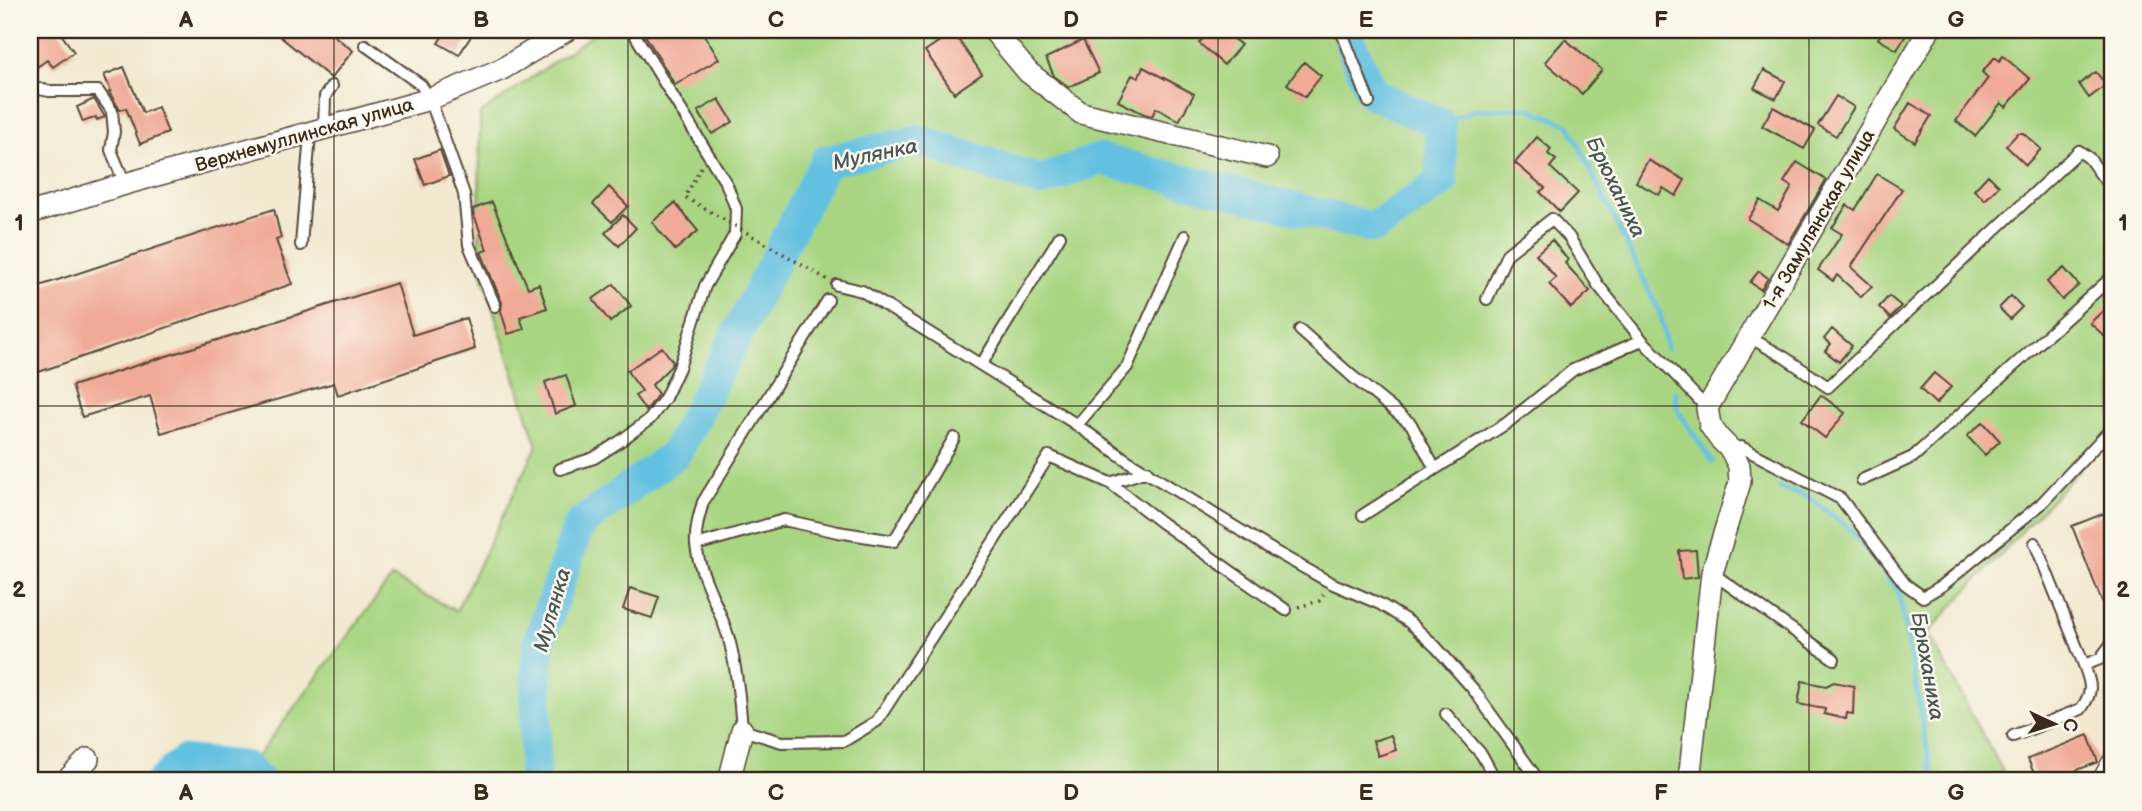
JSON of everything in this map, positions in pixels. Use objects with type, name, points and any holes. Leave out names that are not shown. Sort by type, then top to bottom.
[{"type":"street","name":"Верхнемуллинская улица","points":[[30,213],[430,99],[502,69],[567,30]]},
{"type":"street","points":[[993,30],[1028,72],[1081,113],[1267,157]]},
{"type":"street","name":"1-я Замулянская улица","points":[[1707,408],[1929,30]]},
{"type":"street","points":[[1694,779],[1712,573],[1740,482],[1739,466],[1731,450],[1710,425],[1707,408]]},
{"type":"street","points":[[729,781],[742,730]]},
{"type":"street","points":[[66,781],[88,760]]},
{"type":"lane","points":[[560,469],[594,458],[650,419],[665,398],[679,368],[705,286],[735,234],[736,209],[727,185],[632,30]]},
{"type":"lane","points":[[1341,30],[1368,103]]},
{"type":"lane","points":[[365,45],[421,85],[430,99],[464,194],[469,245],[495,306]]},
{"type":"lane","points":[[301,245],[317,132],[325,96],[332,86]]},
{"type":"lane","points":[[30,87],[49,91],[97,91],[112,111],[114,132],[111,150],[125,184]]},
{"type":"lane","points":[[1749,337],[1828,387],[2079,151],[2089,158],[2112,190]]},
{"type":"lane","points":[[1487,299],[1507,254],[1552,219],[1569,237],[1598,285],[1642,340],[1707,408]]},
{"type":"lane","points":[[981,365],[1060,236]]},
{"type":"lane","points":[[1077,425],[1127,367],[1185,236]]},
{"type":"lane","points":[[1862,480],[1913,457],[2112,277]]},
{"type":"lane","points":[[836,285],[862,292],[1274,551],[1331,583],[1380,604],[1409,622],[1473,689],[1539,781]]},
{"type":"lane","points":[[828,300],[703,502],[697,524],[696,545],[702,569],[730,642],[739,692],[742,730],[782,742],[844,741],[877,721],[1049,456],[1110,484],[1286,610]]},
{"type":"lane","points":[[1300,330],[1411,424],[1435,469]]},
{"type":"lane","points":[[1363,515],[1507,423],[1573,370],[1642,340]]},
{"type":"lane","points":[[1731,450],[1741,447],[1841,499],[1905,584],[1923,597],[1943,585],[2041,504],[2112,428]]},
{"type":"lane","points":[[696,545],[783,520],[894,541],[954,438]]},
{"type":"lane","points":[[1110,484],[1147,471]]},
{"type":"lane","points":[[2013,736],[2081,709],[2088,699],[2091,687],[2035,542]]},
{"type":"lane","points":[[1712,573],[1834,659]]},
{"type":"lane","points":[[2084,665],[2100,659],[2112,643]]},
{"type":"lane","points":[[1446,714],[1482,755],[1496,781]]},
{"type":"path","points":[[701,167],[685,197],[836,285]]},
{"type":"path","points":[[1286,610],[1319,600],[1331,583]]},
{"type":"green space","points":[[599,30],[2112,30],[2112,434],[1928,633],[2008,781],[239,781],[392,577],[456,611],[537,446],[479,265],[480,114]]},
{"type":"building","points":[[30,30],[58,30],[74,52],[53,67],[47,60],[30,72]]},
{"type":"building","points":[[272,30],[327,30],[353,51],[331,78]]},
{"type":"building","points":[[447,30],[475,30],[459,55],[438,43]]},
{"type":"building","points":[[642,30],[701,30],[719,59],[675,85]]},
{"type":"building","points":[[1210,30],[1222,30],[1241,45],[1224,65],[1199,43]]},
{"type":"building","points":[[1883,30],[1909,30],[1897,50],[1878,39]]},
{"type":"building","points":[[953,32],[982,74],[954,93],[925,51]]},
{"type":"building","points":[[1565,39],[1602,70],[1582,94],[1545,62]]},
{"type":"building","points":[[1083,40],[1099,73],[1069,87],[1054,76],[1046,58]]},
{"type":"building","points":[[2003,56],[2030,79],[2006,107],[2001,103],[1975,136],[1956,121],[1988,78],[1982,72],[1995,57],[1999,61]]},
{"type":"building","points":[[1304,62],[1321,76],[1305,97],[1287,84]]},
{"type":"building","points":[[124,67],[143,113],[158,107],[168,133],[140,144],[126,108],[120,110],[109,92],[111,91],[104,75]]},
{"type":"building","points":[[1143,67],[1194,94],[1179,121],[1156,108],[1152,116],[1118,101],[1132,75],[1138,78]]},
{"type":"building","points":[[1764,70],[1785,81],[1776,99],[1754,88]]},
{"type":"building","points":[[2096,72],[2106,85],[2089,98],[2079,84]]},
{"type":"building","points":[[1836,96],[1854,107],[1836,136],[1818,125]]},
{"type":"building","points":[[94,99],[105,117],[83,122],[77,107]]},
{"type":"building","points":[[719,99],[733,122],[712,134],[698,111]]},
{"type":"building","points":[[1910,103],[1931,116],[1915,142],[1894,129]]},
{"type":"building","points":[[1773,107],[1815,130],[1804,149],[1762,126]]},
{"type":"building","points":[[2018,133],[2023,133],[2041,149],[2026,165],[2006,146]]},
{"type":"building","points":[[1537,137],[1551,149],[1548,154],[1556,160],[1550,167],[1578,193],[1560,212],[1540,192],[1545,188],[1515,163]]},
{"type":"building","points":[[440,150],[449,176],[425,185],[415,159]]},
{"type":"building","points":[[1648,160],[1685,180],[1676,196],[1663,188],[1659,195],[1636,182]]},
{"type":"building","points":[[1797,162],[1826,180],[1788,244],[1748,219],[1760,200],[1778,211],[1792,187],[1784,182]]},
{"type":"building","points":[[1877,174],[1902,189],[1851,267],[1872,286],[1861,297],[1837,275],[1833,281],[1818,270],[1842,234],[1832,228],[1847,205],[1855,210]]},
{"type":"building","points":[[1988,175],[1999,186],[1985,200],[1974,190]]},
{"type":"building","points":[[609,187],[628,206],[612,222],[593,204]]},
{"type":"building","points":[[492,202],[528,288],[539,284],[547,308],[520,317],[524,329],[508,334],[501,311],[502,303],[481,252],[487,250],[473,209]]},
{"type":"building","points":[[675,203],[698,231],[675,250],[652,222]]},
{"type":"building","points":[[274,209],[281,238],[276,240],[292,284],[30,375],[30,289]]},
{"type":"building","points":[[623,215],[636,228],[619,246],[605,233]]},
{"type":"building","points":[[1552,240],[1568,260],[1565,263],[1590,291],[1571,308],[1549,284],[1556,278],[1536,254]]},
{"type":"building","points":[[2064,268],[2079,285],[2062,300],[2047,282]]},
{"type":"building","points":[[1759,271],[1768,278],[1761,290],[1750,282]]},
{"type":"building","points":[[397,283],[413,335],[466,318],[475,349],[338,395],[334,383],[161,433],[150,396],[82,417],[72,386]]},
{"type":"building","points":[[614,284],[631,306],[610,322],[593,299]]},
{"type":"building","points":[[1889,296],[1901,306],[1890,318],[1879,307]]},
{"type":"building","points":[[2011,296],[2022,307],[2010,319],[1999,308]]},
{"type":"building","points":[[2112,302],[2112,343],[2090,323]]},
{"type":"building","points":[[1832,329],[1852,346],[1839,362],[1825,351],[1831,344],[1824,339]]},
{"type":"building","points":[[662,347],[673,362],[652,385],[658,394],[646,411],[635,396],[642,391],[627,371]]},
{"type":"building","points":[[1934,373],[1951,387],[1936,404],[1920,389]]},
{"type":"building","points":[[566,375],[576,406],[555,414],[545,382]]},
{"type":"building","points":[[1821,395],[1845,413],[1825,438],[1802,420]]},
{"type":"building","points":[[1983,422],[2000,441],[1985,455],[1967,436]]},
{"type":"building","points":[[2105,513],[2112,531],[2112,598],[2102,602],[2072,526]]},
{"type":"building","points":[[1696,550],[1698,577],[1682,579],[1679,551]]},
{"type":"building","points":[[630,588],[659,597],[652,618],[623,609]]},
{"type":"building","points":[[1802,681],[1826,686],[1834,682],[1854,686],[1853,714],[1847,713],[1846,719],[1824,714],[1825,709],[1798,704]]},
{"type":"building","points":[[1391,735],[1396,750],[1378,756],[1373,741]]},
{"type":"building","points":[[2088,735],[2098,762],[2049,781],[2037,781],[2028,759]]},
{"type":"waterway","name":"Мулянка","points":[[534,781],[538,644],[579,525],[676,453],[826,161],[920,141],[1041,181],[1099,159],[1374,228],[1442,182],[1440,124],[1372,93],[1351,44]]},
{"type":"waterway","name":"Брюханиха","points":[[1440,124],[1474,110],[1528,108],[1569,125],[1660,313],[1667,349]]},
{"type":"waterway","name":"Брюханиха","points":[[1675,392],[1678,410],[1712,462]]},
{"type":"waterway","name":"Брюханиха","points":[[1780,488],[1807,496],[1850,529],[1899,592],[1933,781]]},
{"type":"waterway","name":"Мулянка","points":[[162,781],[184,761],[245,767],[259,781]]}]
